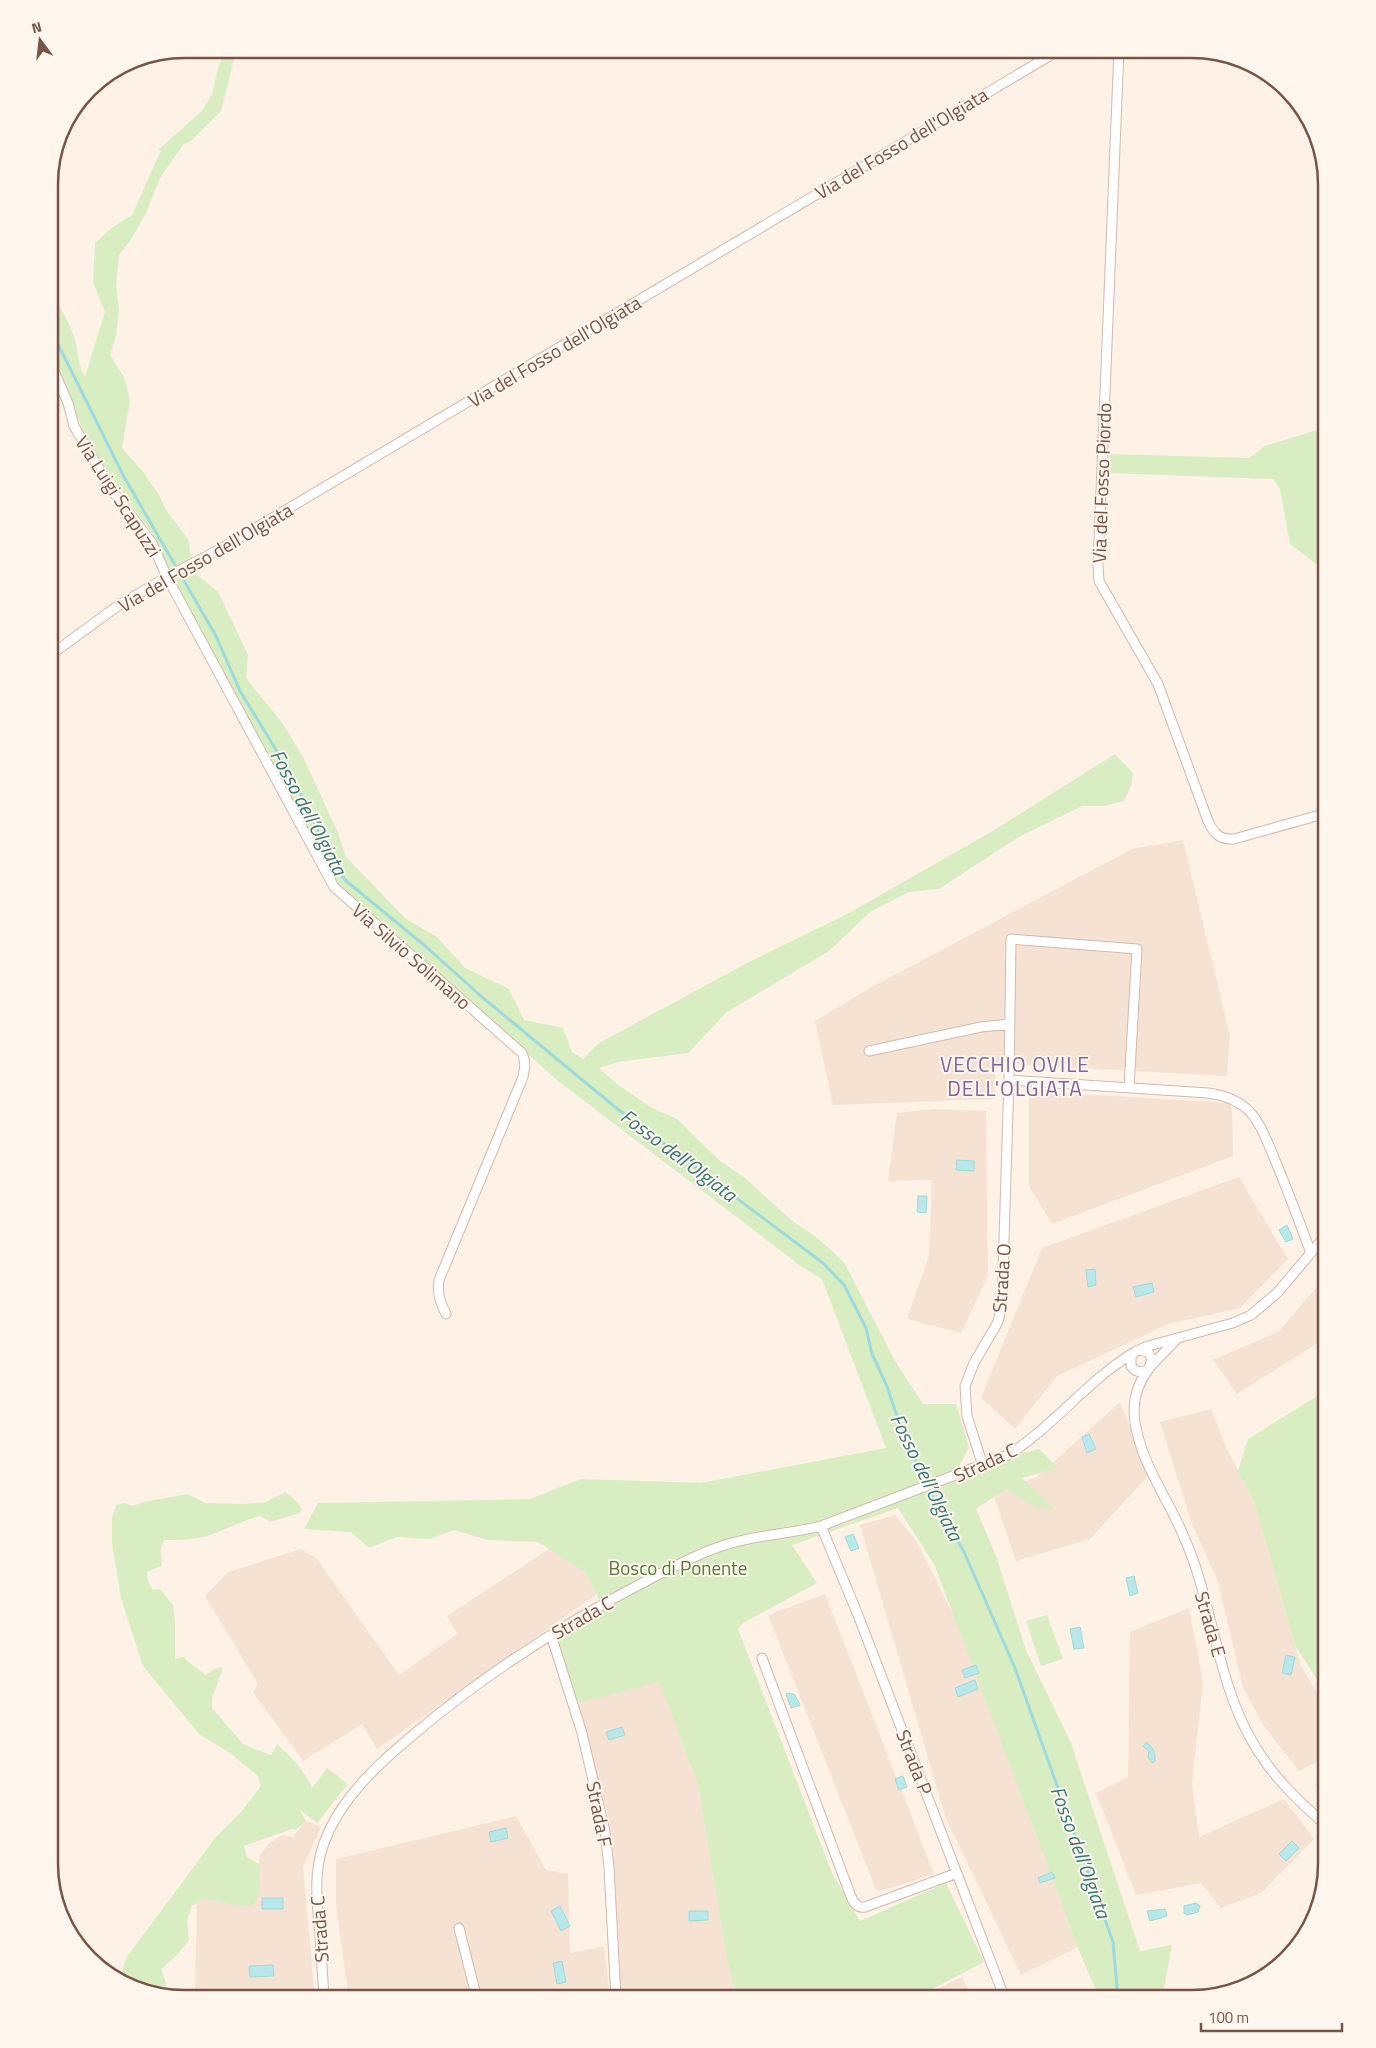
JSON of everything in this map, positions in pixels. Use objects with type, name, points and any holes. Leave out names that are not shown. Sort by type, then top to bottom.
[{"type":"street","name":"Via del Fosso dell'Olgiata","points":[[58,649],[119,605],[222,548],[1046,58]]},
{"type":"street","name":"Via del Fosso Piordo","points":[[1119,58],[1098,578],[1158,684],[1208,821],[1217,836],[1224,839],[1234,839],[1318,816]]},
{"type":"street","name":"Via Luigi Scapuzzi","points":[[58,380],[68,403],[74,426],[111,489],[175,573]]},
{"type":"street","name":"Via Silvio Solimano","points":[[175,573],[334,887],[522,1054],[525,1059],[526,1066],[523,1077],[438,1280],[441,1304],[446,1314]]},
{"type":"street","name":"Strada O","points":[[983,1466],[967,1416],[965,1386],[974,1363],[998,1322],[1002,1308],[1010,1080],[1011,939],[1137,949],[1129,1087]]},
{"type":"street","points":[[869,1052],[981,1027],[1010,1024]]},
{"type":"street","points":[[1010,1080],[1218,1094],[1233,1099],[1245,1107],[1258,1123],[1275,1160],[1311,1253]]},
{"type":"street","name":"Strada C","points":[[323,1990],[316,1889],[317,1872],[324,1842],[336,1817],[370,1774],[427,1723],[481,1681],[551,1635],[639,1585],[713,1548],[746,1539],[797,1532],[821,1526],[1008,1455],[1026,1443],[1112,1367],[1136,1352],[1232,1323],[1252,1314],[1277,1293],[1318,1245]]},
{"type":"street","points":[[1112,1367],[1132,1367],[1142,1372],[1150,1367],[1178,1338]]},
{"type":"street","points":[[1132,1367],[1130,1359],[1136,1352],[1145,1351],[1151,1355],[1150,1367]]},
{"type":"street","name":"Strada E","points":[[1132,1367],[1135,1422],[1144,1455],[1184,1537],[1229,1688],[1243,1724],[1257,1750],[1278,1779],[1318,1818]]},
{"type":"street","name":"Strada E","points":[[1135,1400],[1138,1386],[1150,1367]]},
{"type":"street","name":"Strada P","points":[[821,1526],[858,1615],[1002,1990]]},
{"type":"street","name":"Strada F","points":[[551,1635],[582,1733],[606,1832],[616,1990]]},
{"type":"street","points":[[762,1658],[856,1906],[859,1908],[865,1907],[957,1873]]},
{"type":"street","points":[[459,1928],[475,1990]]},
{"type":"shaded area","points":[[1183,840],[1230,1036],[1227,1076],[1022,1065],[996,1066],[994,1099],[833,1105],[815,1021],[868,989],[1132,849]]},
{"type":"shaded area","points":[[1029,1091],[1230,1103],[1232,1111],[1233,1156],[1052,1224],[1029,1186]]},
{"type":"shaded area","points":[[934,1109],[986,1111],[988,1276],[961,1333],[907,1319],[929,1256],[932,1180],[888,1181],[897,1113]]},
{"type":"shaded area","points":[[1239,1177],[1288,1259],[1240,1308],[1168,1324],[1057,1376],[1015,1429],[981,1398],[1042,1248]]},
{"type":"shaded area","points":[[1318,1285],[1318,1343],[1237,1394],[1213,1360],[1278,1332]]},
{"type":"shaded area","points":[[1120,1402],[1149,1475],[1090,1539],[1016,1561],[993,1493],[1037,1477]]},
{"type":"shaded area","points":[[1211,1409],[1225,1445],[1254,1502],[1301,1666],[1318,1695],[1318,1762],[1299,1771],[1264,1726],[1243,1688],[1218,1582],[1192,1524],[1160,1422]]},
{"type":"shaded area","points":[[895,1515],[917,1542],[970,1648],[1032,1825],[1078,1947],[1021,1975],[945,1816],[860,1525]]},
{"type":"shaded area","points":[[301,1549],[317,1559],[399,1675],[457,1634],[447,1616],[549,1549],[586,1573],[597,1594],[377,1749],[362,1724],[303,1761],[253,1692],[258,1684],[205,1596],[228,1572]]},
{"type":"shaded area","points":[[825,1594],[934,1874],[877,1892],[768,1615]]},
{"type":"shaded area","points":[[1189,1608],[1203,1682],[1192,1783],[1199,1837],[1284,1799],[1314,1839],[1261,1893],[1221,1908],[1201,1883],[1136,1895],[1096,1793],[1128,1777],[1130,1632]]},
{"type":"shaded area","points":[[660,1681],[698,1785],[727,1960],[735,1990],[620,1990],[616,1955],[608,1816],[588,1742],[575,1704]]},
{"type":"shaded area","points":[[516,1816],[546,1870],[568,1874],[570,1953],[604,1946],[609,1990],[348,1990],[336,1906],[336,1859]]},
{"type":"shaded area","points":[[306,1821],[321,1827],[303,1867],[314,1990],[195,1990],[197,1903],[203,1899],[255,1887],[260,1855],[269,1843],[283,1835],[293,1837]]},
{"type":"shaded area","points":[[962,1977],[968,1990],[935,1990]]},
{"type":"green space","name":"Bosco di Ponente","points":[[222,58],[234,58],[221,111],[191,141],[183,145],[160,178],[146,213],[130,241],[119,255],[116,286],[119,309],[116,336],[110,355],[124,377],[130,400],[122,448],[144,473],[159,495],[166,510],[188,539],[194,572],[218,592],[248,655],[246,678],[283,724],[304,759],[338,833],[346,857],[406,919],[437,937],[465,968],[509,989],[524,1020],[563,1028],[572,1052],[583,1059],[599,1043],[749,962],[849,913],[991,832],[1115,754],[1133,773],[1131,786],[1124,801],[1104,806],[1082,806],[1017,838],[939,889],[909,892],[870,912],[829,951],[727,1012],[688,1053],[618,1062],[599,1068],[617,1084],[652,1108],[677,1119],[720,1161],[745,1178],[791,1220],[815,1236],[844,1262],[895,1361],[923,1404],[956,1404],[969,1447],[958,1469],[1039,1449],[1058,1468],[1022,1478],[1056,1511],[1033,1506],[1006,1489],[976,1509],[996,1556],[1026,1650],[1071,1743],[1140,1951],[1172,1945],[1164,1990],[1096,1990],[1082,1958],[935,1566],[898,1508],[792,1545],[817,1583],[743,1623],[738,1629],[832,1873],[860,1921],[946,1883],[984,1962],[931,1990],[735,1990],[727,1960],[698,1785],[660,1682],[575,1704],[551,1635],[602,1605],[586,1573],[538,1542],[488,1540],[454,1530],[430,1539],[397,1537],[369,1548],[351,1532],[304,1529],[318,1503],[530,1499],[581,1479],[701,1483],[886,1448],[822,1279],[802,1267],[558,1081],[338,885],[173,580],[152,533],[95,456],[58,375],[58,305],[72,330],[80,365],[85,377],[105,312],[93,282],[95,243],[113,227],[132,215],[161,150],[158,150],[202,111],[212,94]]},
{"type":"green space","points":[[1318,430],[1318,565],[1290,544],[1280,489],[1273,479],[1109,473],[1110,454],[1249,458],[1265,446]]},
{"type":"green space","points":[[1318,1396],[1318,1681],[1295,1645],[1254,1502],[1238,1471],[1248,1439]]},
{"type":"green space","points":[[285,1492],[302,1509],[300,1513],[270,1522],[261,1516],[199,1538],[164,1540],[160,1551],[161,1566],[147,1572],[149,1584],[153,1590],[160,1589],[173,1605],[175,1659],[184,1657],[205,1675],[219,1667],[223,1668],[212,1698],[212,1708],[244,1745],[271,1755],[277,1744],[297,1764],[312,1788],[327,1768],[348,1784],[317,1823],[299,1809],[306,1821],[296,1830],[292,1829],[244,1846],[247,1857],[260,1865],[259,1897],[252,1905],[242,1906],[204,1899],[192,1906],[187,1920],[189,1940],[178,1954],[161,1969],[167,1986],[159,1988],[143,1984],[121,1974],[126,1958],[216,1837],[241,1812],[261,1786],[258,1776],[230,1753],[199,1734],[143,1666],[121,1598],[112,1543],[112,1518],[116,1505],[125,1503],[132,1506],[188,1494],[205,1503],[245,1504],[266,1502]]},
{"type":"green space","points":[[1047,1615],[1063,1659],[1041,1666],[1026,1621]]},
{"type":"water","points":[[957,1160],[974,1161],[974,1171],[956,1170]]},
{"type":"water","points":[[918,1196],[927,1196],[926,1213],[917,1212]]},
{"type":"water","points":[[1287,1225],[1293,1239],[1286,1242],[1279,1230]]},
{"type":"water","points":[[1095,1269],[1096,1285],[1088,1287],[1086,1270]]},
{"type":"water","points":[[1152,1283],[1154,1292],[1136,1297],[1133,1287]]},
{"type":"water","points":[[1089,1434],[1096,1449],[1087,1453],[1082,1437]]},
{"type":"water","points":[[853,1534],[859,1548],[851,1551],[845,1537]]},
{"type":"water","points":[[1134,1576],[1138,1593],[1130,1596],[1126,1578]]},
{"type":"water","points":[[1080,1627],[1084,1648],[1074,1649],[1070,1629]]},
{"type":"water","points":[[1286,1655],[1295,1657],[1291,1675],[1282,1673]]},
{"type":"water","points":[[976,1665],[979,1673],[965,1678],[962,1670]]},
{"type":"water","points":[[975,1680],[978,1689],[958,1697],[955,1688]]},
{"type":"water","points":[[786,1694],[795,1695],[800,1705],[791,1708]]},
{"type":"water","points":[[622,1727],[625,1735],[609,1740],[606,1732]]},
{"type":"water","points":[[1146,1742],[1154,1753],[1155,1761],[1152,1763],[1148,1757],[1149,1751],[1143,1746]]},
{"type":"water","points":[[903,1776],[907,1787],[899,1790],[895,1779]]},
{"type":"water","points":[[506,1828],[508,1838],[491,1842],[489,1832]]},
{"type":"water","points":[[1292,1841],[1299,1848],[1286,1861],[1279,1854]]},
{"type":"water","points":[[1052,1872],[1055,1878],[1040,1883],[1038,1878]]},
{"type":"water","points":[[262,1898],[283,1898],[283,1909],[262,1909]]},
{"type":"water","points":[[1196,1903],[1200,1906],[1198,1912],[1187,1915],[1184,1913],[1184,1906]]},
{"type":"water","points":[[560,1906],[570,1926],[561,1931],[551,1911]]},
{"type":"water","points":[[1165,1909],[1167,1916],[1150,1921],[1147,1911]]},
{"type":"water","points":[[689,1911],[708,1911],[708,1920],[689,1921]]},
{"type":"water","points":[[562,1961],[566,1982],[557,1984],[553,1963]]},
{"type":"water","points":[[273,1965],[274,1976],[250,1977],[249,1966]]},
{"type":"waterway","name":"Fosso dell’Olgiata","points":[[58,344],[123,475],[216,636],[240,691],[292,776],[327,850],[345,880],[615,1107],[823,1263],[844,1285],[866,1328],[872,1354],[886,1384],[904,1436],[933,1498],[964,1552],[1015,1668],[1113,1942],[1117,1990]]},
{"type":"district","name":"VECCHIO OVILE DELL'OLGIATA","points":[[1015,1076]]}]
